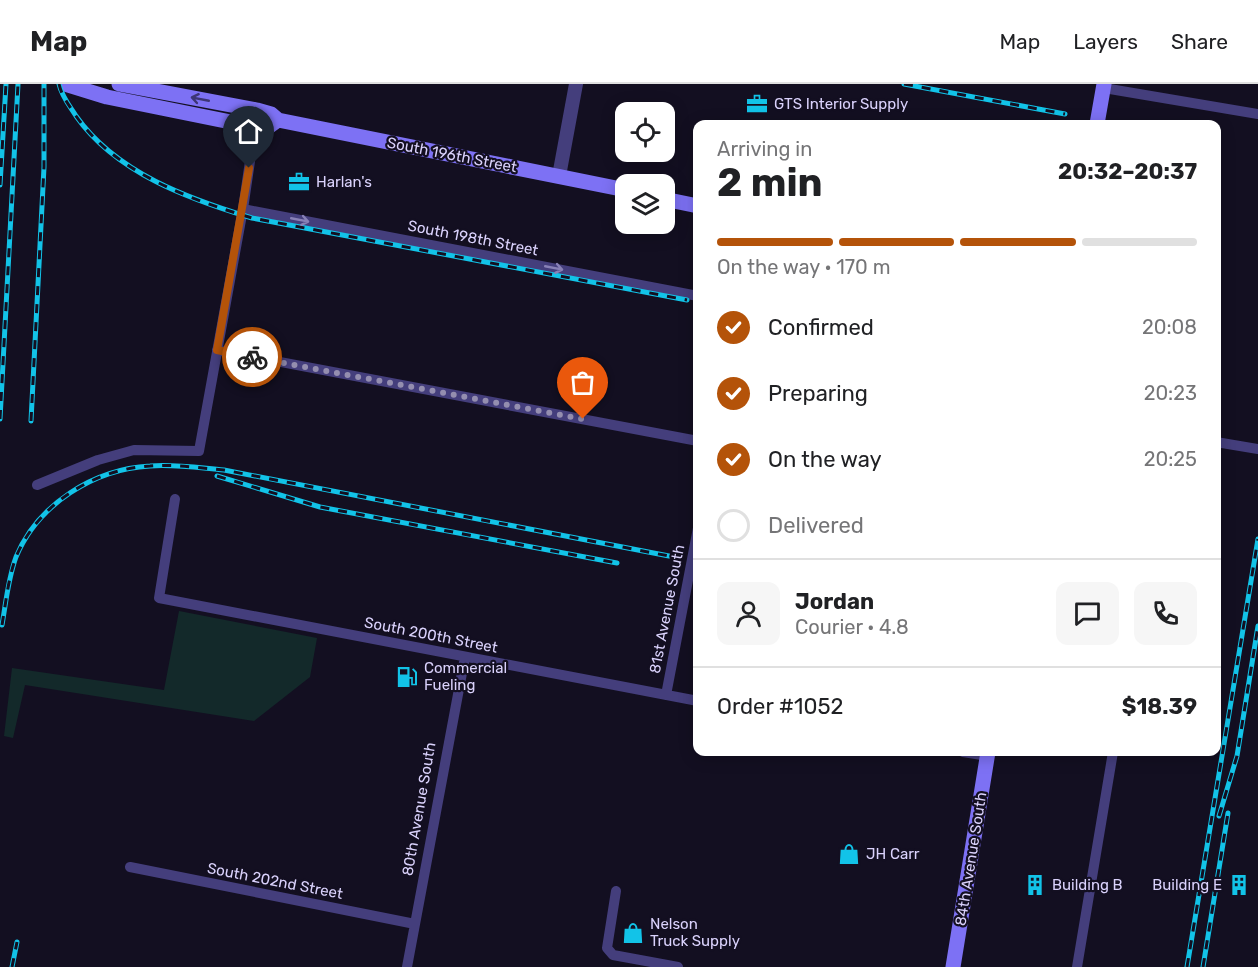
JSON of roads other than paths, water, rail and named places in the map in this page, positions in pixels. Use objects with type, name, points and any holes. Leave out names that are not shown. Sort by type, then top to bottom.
[{"type":"main road","name":"South 196th Street","points":[[65,84],[107,97],[142,96],[271,114],[278,120],[615,188]]},
{"type":"main road","name":"South 196th Street","points":[[119,84],[142,96],[255,127],[267,128],[278,120]]},
{"type":"main road","points":[[1098,120],[1104,86]]},
{"type":"main road","points":[[675,201],[693,205]]},
{"type":"main road","name":"84th Avenue South","points":[[953,967],[988,756]]},
{"type":"street","points":[[559,176],[576,84]]},
{"type":"street","points":[[1104,86],[1258,114]]},
{"type":"street","points":[[37,485],[98,460],[135,450],[199,451],[243,209],[255,127]]},
{"type":"street","name":"South 198th Street","points":[[243,209],[693,295]]},
{"type":"street","points":[[217,350],[693,440]]},
{"type":"street","points":[[1221,443],[1258,449]]},
{"type":"street","name":"South 200th Street","points":[[175,499],[159,598],[693,700]]},
{"type":"street","name":"81st Avenue South","points":[[666,695],[693,554]]},
{"type":"street","name":"80th Avenue South","points":[[407,967],[465,657]]},
{"type":"street","points":[[1077,967],[1112,756]]},
{"type":"street","name":"South 202nd Street","points":[[130,867],[415,924]]},
{"type":"street","points":[[616,891],[607,948],[610,953],[678,967]]},
{"type":"railway","points":[[0,185],[6,84]]},
{"type":"railway","points":[[0,419],[18,84]]},
{"type":"railway","points":[[31,421],[44,167],[44,84]]},
{"type":"railway","points":[[59,84],[76,116],[92,136],[112,153],[155,181],[204,202],[252,218],[687,300]]},
{"type":"railway","points":[[904,84],[1065,114]]},
{"type":"railway","points":[[2,625],[9,582],[16,557],[38,521],[53,506],[89,482],[109,474],[150,466],[224,470],[669,556]]},
{"type":"railway","points":[[217,476],[320,507],[617,563]]},
{"type":"railway","points":[[1187,967],[1258,539]]},
{"type":"railway","points":[[1219,816],[1237,756],[1258,626]]},
{"type":"railway","points":[[1203,967],[1228,813]]},
{"type":"railway","points":[[12,967],[17,942]]},
{"type":"place","name":"GTS Interior Supply","points":[[757,104]]},
{"type":"place","name":"Harlan's","points":[[299,182]]},
{"type":"place","name":"Commercial Fueling","points":[[407,677]]},
{"type":"place","name":"JH Carr","points":[[849,854]]},
{"type":"place","name":"Building B","points":[[1035,885]]},
{"type":"place","name":"Building E","points":[[1239,885]]},
{"type":"place","name":"Nelson Truck Supply","points":[[633,933]]}]
